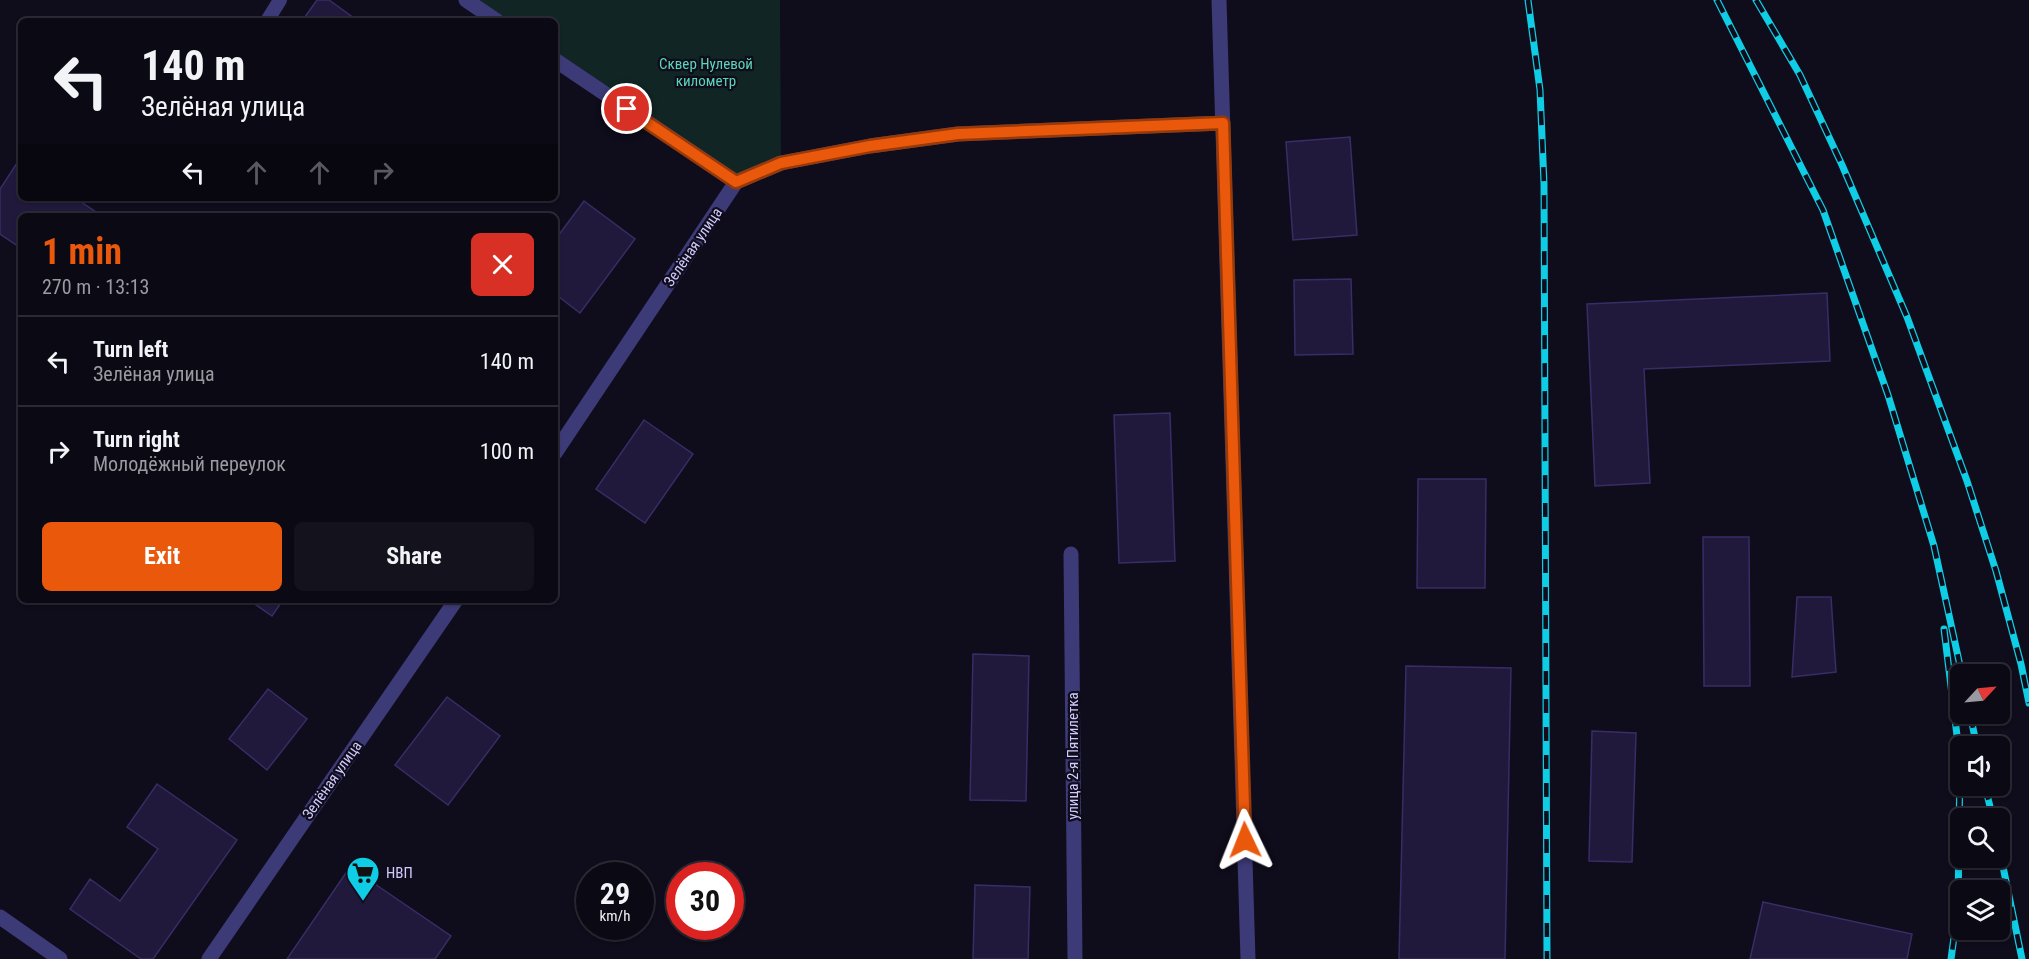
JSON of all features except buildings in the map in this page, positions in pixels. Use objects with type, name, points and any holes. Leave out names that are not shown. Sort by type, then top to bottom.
[{"type":"street","points":[[466,0],[493,18]]},
{"type":"street","points":[[1219,0],[1248,959]]},
{"type":"street","points":[[558,62],[736,182],[781,163],[870,146],[958,134],[1223,123]]},
{"type":"street","name":"Зелёная улица","points":[[558,449],[736,182]]},
{"type":"street","name":"улица 2-я Пятилетка","points":[[1071,554],[1075,959]]},
{"type":"street","name":"Зелёная улица","points":[[209,959],[454,603]]},
{"type":"street","points":[[0,916],[60,959]]},
{"type":"lane","points":[[269,18],[280,0]]},
{"type":"green space","name":"Сквер Нулевой километр","points":[[466,0],[780,0],[781,163],[736,182],[558,62],[558,18],[493,18]]},
{"type":"railway","points":[[1528,0],[1540,90],[1544,184],[1547,959]]},
{"type":"railway","points":[[1717,0],[1823,210],[1888,395],[1934,546],[1960,664]]},
{"type":"railway","points":[[1756,0],[1800,75],[1842,165],[1907,317],[1967,481],[1996,571],[2029,703]]},
{"type":"railway","points":[[1944,629],[1960,760],[1958,908],[1951,959]]},
{"type":"railway","points":[[1972,724],[1975,736]]},
{"type":"railway","points":[[1987,796],[1990,808]]},
{"type":"railway","points":[[2003,868],[2022,959]]},
{"type":"place","name":"НВП","points":[[363,902]]},
{"type":"route","points":[[627,109],[736,182],[781,163],[870,146],[958,134],[1223,123],[1245,840]]}]
